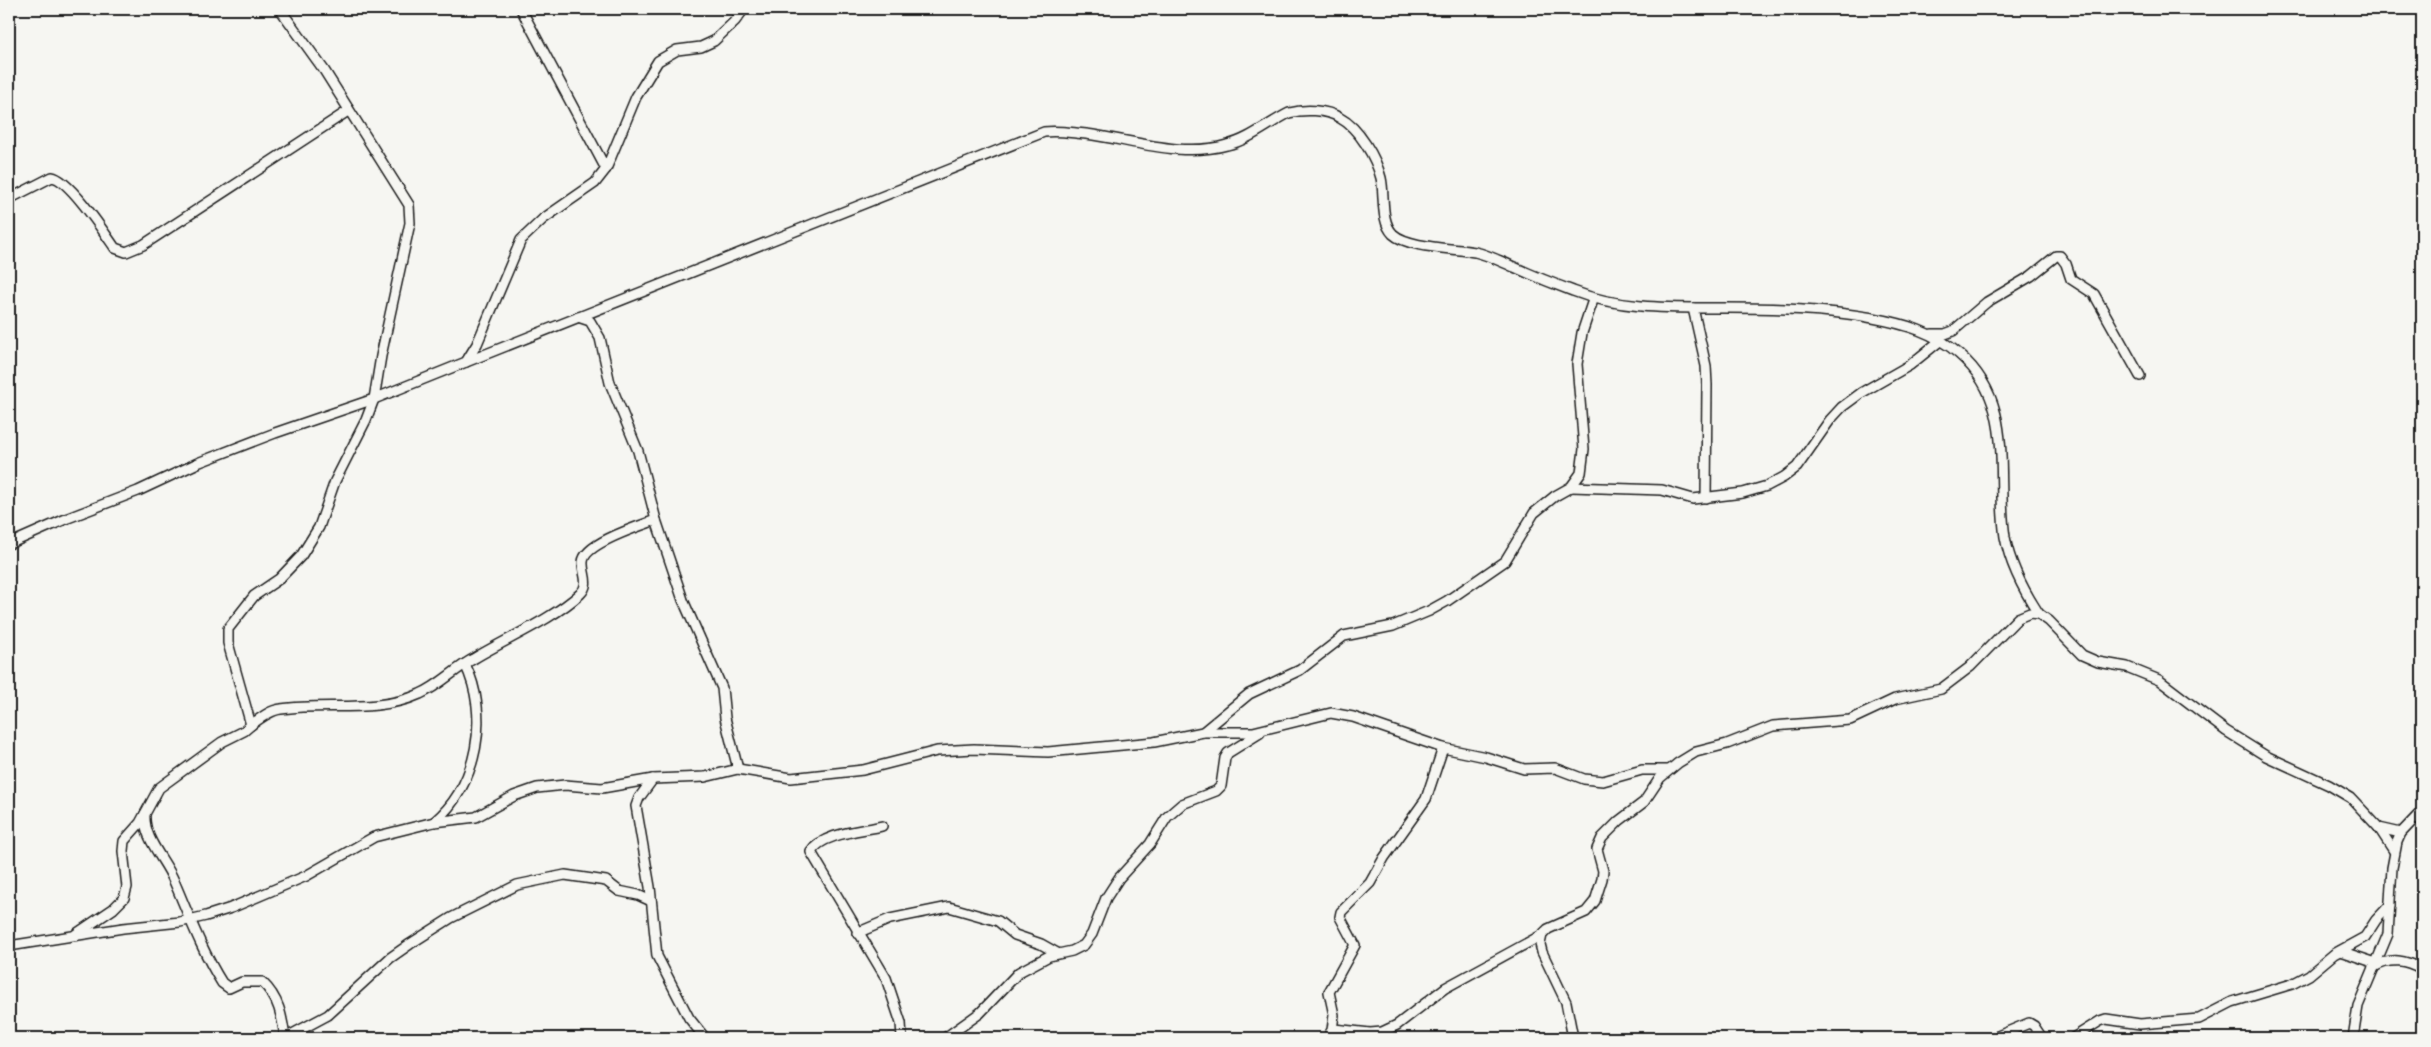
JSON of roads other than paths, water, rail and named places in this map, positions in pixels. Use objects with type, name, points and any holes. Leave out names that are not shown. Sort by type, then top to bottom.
[{"type":"street","points":[[251,725],[228,644],[228,629],[254,596],[279,579],[307,548],[325,514],[334,481],[366,420],[374,399],[381,356],[411,216],[405,196],[348,111],[311,51],[280,9]]},
{"type":"street","points":[[521,9],[606,169]]},
{"type":"street","points":[[466,362],[477,344],[521,240],[543,219],[595,183],[606,169],[636,97],[658,62],[676,50],[701,46],[714,41],[723,34],[744,9]]},
{"type":"street","points":[[10,195],[52,177],[58,177],[69,187],[115,248],[126,252],[143,245],[348,111]]},
{"type":"street","points":[[9,544],[68,518],[138,491],[200,462],[275,433],[374,399],[578,316],[1044,132],[1100,136],[1172,148],[1202,148],[1233,143],[1288,113],[1310,111],[1339,117],[1352,127],[1366,146],[1381,178],[1385,217],[1390,230],[1395,236],[1414,243],[1478,252],[1593,300],[1624,305],[1838,312],[1882,320],[1932,334],[1945,334],[1953,331],[1987,302],[2031,276],[2056,256],[2060,256],[2066,264],[2071,279],[2089,289],[2099,301],[2140,376]]},
{"type":"street","points":[[1571,487],[1583,467],[1583,433],[1577,364],[1582,334],[1593,300]]},
{"type":"street","points":[[1693,308],[1704,357],[1707,385],[1706,498]]},
{"type":"street","points":[[578,316],[593,324],[600,338],[610,383],[638,450],[656,520],[683,600],[722,688],[725,718],[738,769]]},
{"type":"street","points":[[1932,334],[1978,372],[1991,398],[2001,439],[2003,506],[2008,549],[2019,579],[2039,614],[2058,630],[2082,655],[2098,662],[2127,667],[2169,686],[2253,749],[2279,764],[2329,785],[2351,798],[2379,828],[2394,851]]},
{"type":"street","points":[[1204,732],[1249,694],[1300,670],[1344,636],[1384,628],[1409,620],[1447,601],[1494,571],[1505,562],[1534,513],[1554,496],[1571,487],[1662,490],[1683,498],[1706,498],[1743,493],[1767,486],[1784,477],[1797,467],[1830,420],[1842,407],[1917,360],[1941,340]]},
{"type":"street","points":[[71,937],[101,918],[124,898],[126,887],[123,846],[127,836],[145,814],[154,796],[165,783],[222,742],[280,709],[361,706],[409,698],[431,688],[465,664],[529,628],[582,592],[586,582],[582,562],[588,551],[626,531],[656,520]]},
{"type":"street","points":[[1443,748],[1426,799],[1384,858],[1370,883],[1341,912],[1340,917],[1355,945],[1329,992],[1334,1015],[1330,1034],[1370,1034],[1382,1032],[1396,1025],[1445,988],[1542,935],[1548,929],[1575,918],[1590,908],[1602,879],[1603,871],[1598,856],[1599,843],[1619,821],[1644,802],[1668,770],[1696,752],[1727,744],[1773,726],[1850,720],[1895,699],[1941,688],[1970,667],[2018,618],[2030,613],[2039,614]]},
{"type":"street","points":[[434,822],[448,809],[467,780],[474,755],[476,701],[465,664]]},
{"type":"street","points":[[9,946],[189,920],[231,908],[306,876],[374,837],[434,822],[476,817],[514,796],[536,788],[565,784],[602,788],[652,779],[705,778],[738,769],[791,778],[887,765],[937,751],[974,749],[1048,752],[1154,742],[1204,732],[1253,732],[1331,713],[1352,717],[1443,748],[1486,757],[1524,770],[1555,768],[1594,781],[1611,780],[1642,770],[1668,770]]},
{"type":"street","points":[[945,1038],[980,1013],[1019,972],[1057,953],[1072,951],[1084,945],[1092,934],[1113,887],[1150,844],[1167,817],[1187,801],[1216,791],[1220,786],[1225,758],[1228,753],[1271,727]]},
{"type":"street","points":[[652,779],[636,806],[660,963],[689,1018],[704,1038]]},
{"type":"street","points":[[2353,1038],[2358,1006],[2386,942],[2390,920],[2394,851],[2401,832],[2422,811]]},
{"type":"street","points":[[145,814],[146,832],[174,880],[189,920],[212,967],[225,987],[229,988],[254,980],[262,982],[269,989],[280,1007],[285,1038],[328,1015],[390,958],[416,939],[485,899],[517,886],[565,875],[606,881],[619,891],[638,895],[651,901]]},
{"type":"street","points":[[882,826],[832,837],[815,847],[812,852],[893,994],[901,1023],[902,1038]]},
{"type":"street","points":[[2379,828],[2401,832]]},
{"type":"street","points":[[2073,1038],[2106,1019],[2140,1024],[2199,1019],[2232,1002],[2292,984],[2369,933],[2376,920],[2390,905]]},
{"type":"street","points":[[858,933],[907,914],[948,907],[998,921],[1015,935],[1040,944],[1057,953]]},
{"type":"street","points":[[1542,935],[1540,944],[1542,952],[1566,1002],[1573,1038]]},
{"type":"street","points":[[2340,951],[2375,965],[2394,960],[2407,961],[2422,969]]},
{"type":"street","points":[[1993,1038],[2029,1023],[2034,1026],[2042,1038]]}]
